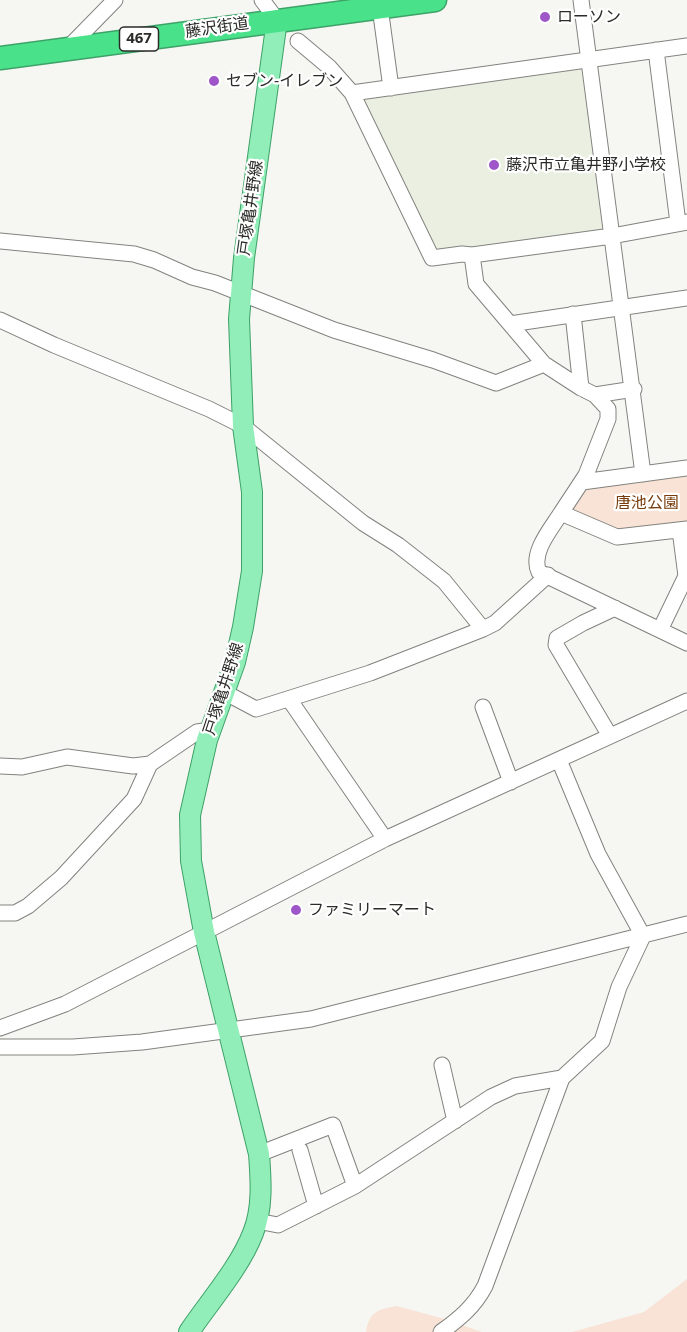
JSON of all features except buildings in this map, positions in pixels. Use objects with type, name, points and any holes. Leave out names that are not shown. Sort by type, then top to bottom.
[{"type":"highway","name":"藤沢街道","points":[[0,58],[277,20],[346,6],[435,0]]},
{"type":"main road","name":"戸塚亀井野線","points":[[189,1332],[237,1263],[253,1234],[261,1185],[259,1154],[204,932],[191,861],[190,815],[198,773],[210,730],[235,662],[252,571],[252,492],[243,426],[239,319],[244,258],[277,20]]},
{"type":"street","points":[[67,49],[115,0]]},
{"type":"street","points":[[262,0],[277,20]]},
{"type":"street","points":[[581,0],[621,307],[634,389],[643,474]]},
{"type":"street","points":[[379,4],[392,88]]},
{"type":"street","points":[[298,41],[328,67],[352,93],[432,258],[472,255],[612,236],[683,223],[656,50]]},
{"type":"street","points":[[352,93],[687,46]]},
{"type":"street","points":[[0,241],[134,254],[334,330],[432,360],[496,383],[544,363]]},
{"type":"street","points":[[472,255],[476,284],[544,363],[588,392],[608,409],[609,414],[593,461],[538,551],[536,566],[539,572],[687,643]]},
{"type":"street","points":[[510,324],[687,298]]},
{"type":"street","points":[[573,314],[588,392]]},
{"type":"street","points":[[0,320],[54,345],[209,409],[243,426],[363,523],[398,545],[444,581],[483,629]]},
{"type":"street","points":[[588,392],[634,389]]},
{"type":"street","points":[[582,482],[687,468]]},
{"type":"street","points":[[561,513],[617,537],[684,529],[686,576],[660,630]]},
{"type":"street","points":[[224,692],[256,710],[370,673],[495,623],[548,575]]},
{"type":"street","points":[[610,736],[556,645],[557,639],[583,623],[615,608]]},
{"type":"street","points":[[289,699],[385,839]]},
{"type":"street","points":[[0,1028],[65,1004],[385,839],[687,701]]},
{"type":"street","points":[[483,707],[510,782]]},
{"type":"street","points":[[0,766],[22,767],[67,757],[133,766],[150,764],[197,732],[210,730]]},
{"type":"street","points":[[559,760],[598,854],[643,936]]},
{"type":"street","points":[[0,914],[15,913],[28,906],[61,879],[134,799],[150,764]]},
{"type":"street","points":[[0,1047],[73,1047],[142,1042],[311,1018],[687,924]]},
{"type":"street","points":[[441,1332],[474,1305],[485,1286],[562,1078],[602,1041],[619,987],[643,936]]},
{"type":"street","points":[[442,1065],[455,1121]]},
{"type":"street","points":[[256,1221],[278,1225],[355,1186],[491,1097],[515,1086],[562,1078]]},
{"type":"street","points":[[259,1154],[333,1125],[355,1186]]},
{"type":"street","points":[[300,1150],[316,1206]]},
{"type":"shaded area","name":"藤沢市立亀井野小学校","points":[[579,67],[586,69],[607,229],[604,232],[436,254],[362,96]]},
{"type":"green space","name":"唐池公園","points":[[687,472],[687,525],[617,533],[567,512],[584,486]]},
{"type":"green space","points":[[687,1279],[687,1332],[572,1332],[644,1312]]},
{"type":"green space","points":[[397,1306],[482,1332],[366,1332],[372,1316]]},
{"type":"place","name":"ローソン","points":[[545,17]]},
{"type":"place","name":"セブン-イレブン","points":[[214,81]]},
{"type":"place","name":"藤沢市立亀井野小学校","points":[[494,165]]},
{"type":"place","name":"ファミリーマート","points":[[296,910]]}]
